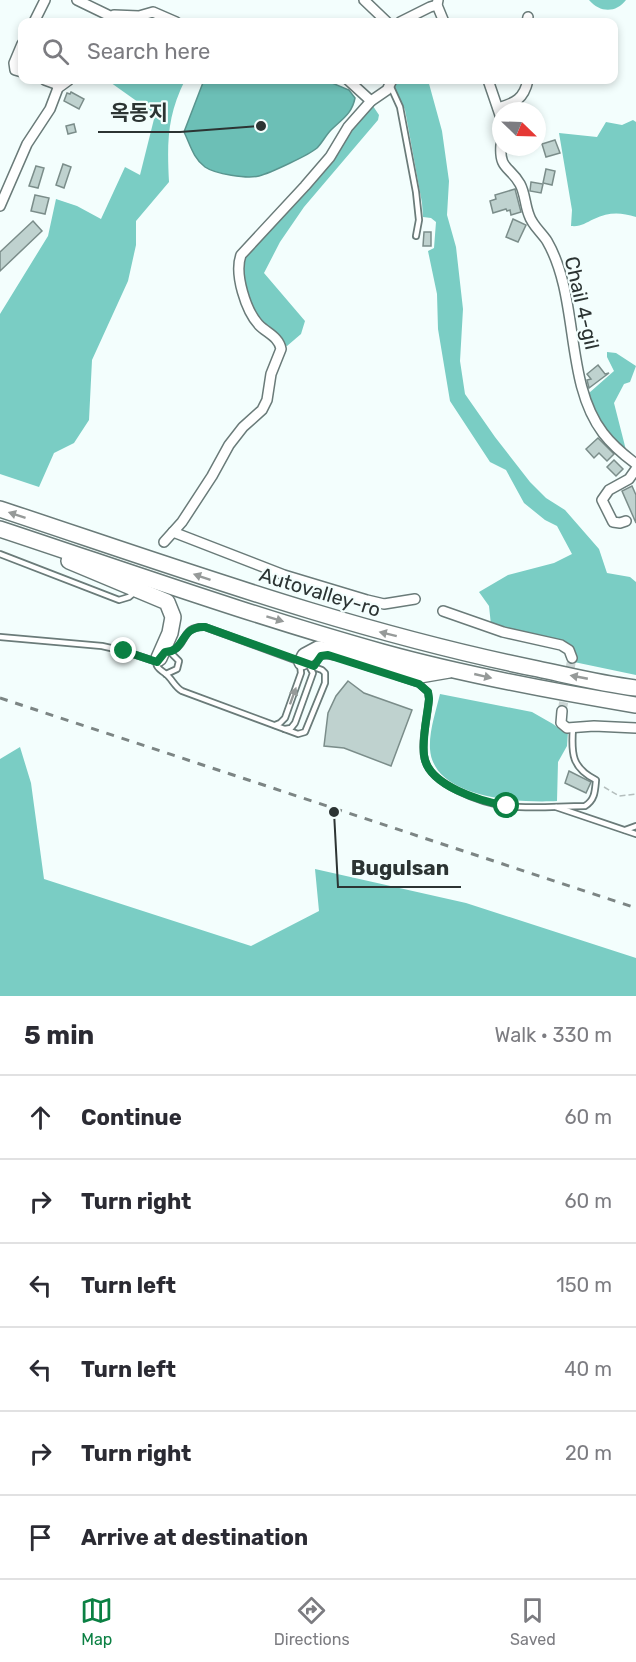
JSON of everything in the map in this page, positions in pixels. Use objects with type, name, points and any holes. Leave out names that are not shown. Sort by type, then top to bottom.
[{"type":"highway","name":"Autovalley-ro","points":[[0,509],[242,591],[377,632],[491,660],[636,688]]},
{"type":"highway","name":"Autovalley-ro","points":[[0,530],[383,652],[523,686],[636,705]]},
{"type":"highway","points":[[0,530],[167,602],[173,617],[162,657]]},
{"type":"highway","points":[[305,663],[305,656],[318,649],[341,653],[420,675],[455,670]]},
{"type":"street","points":[[36,18],[45,0]]},
{"type":"street","points":[[77,0],[106,18]]},
{"type":"street","points":[[364,0],[383,18]]},
{"type":"street","points":[[408,18],[437,3],[443,18]]},
{"type":"street","points":[[110,18],[118,14],[139,16],[153,12],[167,18]]},
{"type":"street","points":[[18,54],[14,63],[15,70],[18,71]]},
{"type":"street","points":[[56,84],[58,88]]},
{"type":"street","points":[[0,206],[24,151],[50,109],[58,88],[64,84]]},
{"type":"street","points":[[352,84],[371,101]]},
{"type":"street","points":[[164,542],[212,476],[229,445],[243,427],[262,410],[267,400],[271,374],[281,348],[277,340],[260,327],[252,314],[239,276],[239,262],[242,255],[277,219],[330,157],[348,127],[390,84]]},
{"type":"street","points":[[489,84],[495,102]]},
{"type":"street","points":[[516,102],[524,93],[527,84]]},
{"type":"street","name":"Chail 4-gil","points":[[500,156],[502,165],[520,183],[528,214],[547,241],[558,268],[569,312],[580,376],[592,415],[611,443],[636,464]]},
{"type":"street","points":[[626,521],[613,522],[602,500],[609,490],[629,479],[636,469]]},
{"type":"street","points":[[173,532],[284,575],[367,600],[384,604],[414,599]]},
{"type":"street","points":[[443,611],[503,632],[561,645],[569,650],[572,658]]},
{"type":"street","points":[[562,711],[560,720],[562,726],[636,728]]},
{"type":"lane","points":[[392,84],[402,113],[416,192],[419,220],[416,236]]},
{"type":"lane","points":[[0,554],[119,600],[135,592]]},
{"type":"lane","points":[[205,627],[305,663],[322,670],[325,677],[308,728],[302,734],[182,691],[157,668],[162,657],[180,645],[187,632],[193,628],[205,627]]},
{"type":"lane","points":[[0,637],[102,646],[178,661],[177,669],[166,674]]},
{"type":"lane","points":[[272,724],[280,723],[285,718],[301,674],[301,665],[328,655],[425,687],[429,699],[423,753],[429,771],[437,779],[493,804],[585,806],[590,803],[594,794],[596,780],[579,769],[573,751],[573,728]]},
{"type":"lane","points":[[285,729],[291,728],[295,723],[311,678],[312,670],[305,663]]},
{"type":"lane","points":[[552,806],[636,834]]},
{"type":"lane","points":[[625,830],[636,826]]},
{"type":"path","points":[[596,780],[619,796],[636,794]]},
{"type":"shaded area","points":[[589,0],[626,0],[618,7],[608,10],[598,7]]},
{"type":"shaded area","points":[[113,84],[183,84],[169,130],[169,182],[136,221],[136,245],[128,281],[92,360],[89,420],[74,443],[54,453],[39,487],[0,474],[0,314],[48,236],[56,199],[77,206],[101,219],[125,167],[140,175],[154,119],[152,112]]},
{"type":"shaded area","points":[[202,84],[335,84],[349,90],[355,98],[349,112],[317,148],[289,164],[254,177],[223,174],[205,167],[195,155],[184,132]]},
{"type":"shaded area","points":[[394,84],[429,84],[442,131],[449,181],[447,215],[456,247],[463,309],[460,361],[465,394],[530,482],[546,498],[565,510],[599,549],[607,573],[630,577],[636,582],[636,675],[574,662],[573,651],[491,625],[489,606],[479,592],[508,575],[554,563],[572,554],[557,526],[545,520],[524,503],[506,470],[490,462],[450,401],[438,329],[437,294],[428,251],[434,248],[436,222],[431,218],[423,217],[405,110]]},
{"type":"shaded area","points":[[369,105],[373,106],[379,115],[378,120],[304,207],[280,242],[264,273],[305,321],[301,334],[287,346],[271,335],[251,306],[241,276],[244,257]]},
{"type":"shaded area","points":[[633,120],[636,122],[636,217],[610,214],[571,226],[572,210],[559,133],[597,137],[606,122],[622,125]]},
{"type":"shaded area","points":[[607,352],[616,353],[636,366],[630,382],[624,384],[614,403],[627,454],[604,426],[589,393],[614,371]]},
{"type":"shaded area","points":[[440,694],[532,712],[561,730],[568,731],[567,746],[558,762],[557,801],[502,799],[462,788],[446,778],[435,766],[430,749]]},
{"type":"shaded area","points":[[20,747],[31,783],[44,879],[251,946],[319,911],[315,869],[466,903],[636,958],[636,996],[0,996],[0,759]]},
{"type":"building","points":[[71,92],[84,99],[79,109],[64,101],[67,93]]},
{"type":"building","points":[[74,124],[76,132],[68,134],[66,126]]},
{"type":"building","points":[[555,140],[560,153],[546,157],[546,143]]},
{"type":"building","points":[[63,164],[71,167],[64,188],[56,185]]},
{"type":"building","points":[[36,166],[44,168],[38,188],[29,186]]},
{"type":"building","points":[[546,169],[555,171],[552,185],[543,183]]},
{"type":"building","points":[[531,182],[543,184],[541,193],[530,191]]},
{"type":"building","points":[[515,189],[521,212],[511,215],[510,210],[506,209],[493,213],[490,201],[496,199],[495,195]]},
{"type":"building","points":[[35,195],[49,198],[45,214],[31,211]]},
{"type":"building","points":[[513,219],[526,225],[518,242],[506,237]]},
{"type":"building","points":[[33,221],[42,231],[0,271],[0,252]]},
{"type":"building","points":[[424,232],[431,232],[431,246],[423,246]]},
{"type":"building","points":[[598,365],[605,374],[609,373],[589,388],[587,380],[591,379],[587,374]]},
{"type":"building","points":[[598,438],[614,454],[607,461],[599,453],[594,458],[586,449]]},
{"type":"building","points":[[614,460],[623,469],[616,476],[607,467]]},
{"type":"building","points":[[632,486],[636,495],[636,523],[622,491]]},
{"type":"building","points":[[348,681],[364,693],[412,710],[391,766],[344,748],[324,746],[328,713],[336,696]]},
{"type":"building","points":[[569,771],[591,782],[586,793],[565,783]]},
{"type":"tunnel","points":[[562,711],[572,658]]},
{"type":"railway","points":[[0,698],[636,908]]},
{"type":"place","name":"옥동지","points":[[261,126]]},
{"type":"place","name":"Bugulsan","points":[[334,812]]},
{"type":"route","points":[[124,651],[157,662],[165,652],[171,652],[180,645],[187,632],[193,628],[205,627],[314,666],[318,658],[328,655],[419,684],[425,687],[429,699],[423,753],[429,771],[449,786],[493,804],[507,806]]}]
